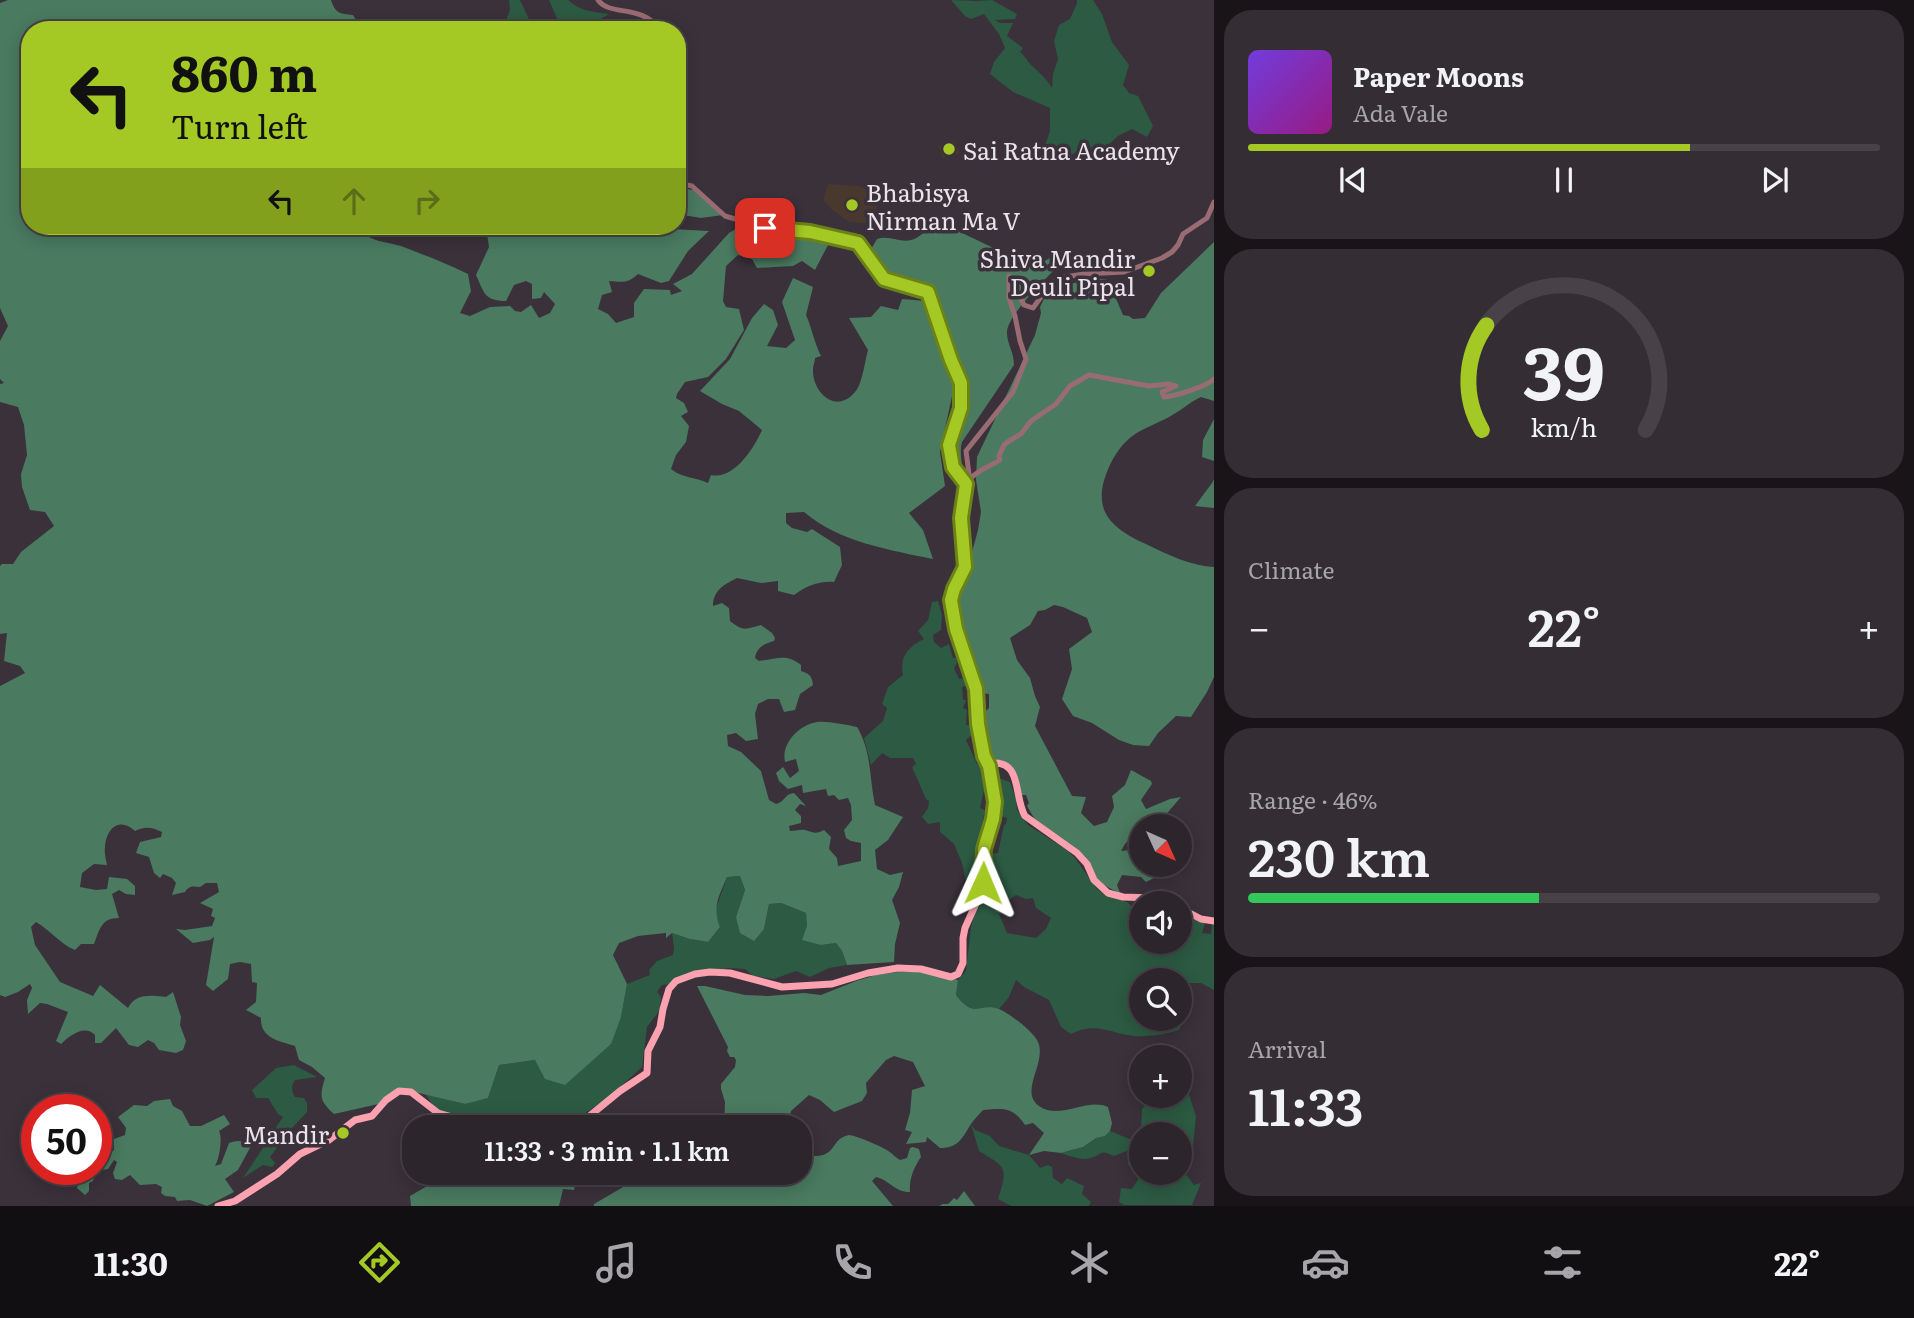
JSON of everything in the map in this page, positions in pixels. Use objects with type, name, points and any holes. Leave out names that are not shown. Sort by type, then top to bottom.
[{"type":"main road","points":[[591,1115],[648,1073],[648,1051],[660,1027],[665,1000],[671,986],[681,979],[703,972],[717,972],[782,987],[832,984],[868,973],[904,968],[920,969],[948,977],[956,975],[963,962],[965,928],[982,890],[984,849],[995,802],[989,766],[996,763],[1009,767],[1025,816],[1077,853],[1103,889],[1117,897],[1129,897]]},
{"type":"main road","points":[[1192,915],[1214,921]]},
{"type":"main road","points":[[218,1206],[235,1200],[277,1174],[305,1150],[329,1140],[355,1120],[372,1116],[386,1100],[399,1091],[414,1093],[438,1113],[445,1115]]},
{"type":"street","points":[[598,0],[606,8],[640,13],[651,21]]},
{"type":"street","points":[[686,185],[692,186],[725,216],[765,228],[810,232],[858,243],[884,279],[928,292],[961,383],[961,408],[949,445],[953,467],[967,482]]},
{"type":"street","points":[[989,766],[984,756],[978,724],[976,689],[956,629],[951,600],[965,567],[961,518],[970,474],[966,451],[1013,391],[1026,359],[1016,316],[1009,299],[1009,276],[1024,305],[1033,308],[1058,278],[1124,272],[1162,258],[1178,246],[1183,234],[1211,218],[1214,202]]},
{"type":"street","points":[[967,482],[977,472],[999,460],[1004,445],[1055,404],[1073,384],[1089,375],[1149,386],[1176,386],[1162,392],[1164,397],[1202,387],[1214,379]]},
{"type":"shaded area","name":"Sai Ratna Academy","points":[[954,140],[960,153],[942,158],[939,146]]},
{"type":"shaded area","name":"Bhabisya Nirman Ma V","points":[[828,184],[859,186],[878,192],[875,224],[849,222],[831,209],[823,200]]},
{"type":"green space","points":[[8,0],[331,0],[334,8],[353,15],[357,21],[21,21],[21,235],[365,235],[401,246],[468,274],[471,291],[460,313],[470,316],[490,307],[510,306],[521,312],[531,305],[539,318],[550,313],[555,304],[544,292],[541,298],[532,299],[532,284],[526,281],[514,285],[506,301],[493,299],[483,291],[476,275],[489,247],[487,235],[686,235],[686,230],[709,231],[688,251],[669,281],[661,283],[638,274],[625,282],[609,281],[612,292],[602,295],[598,309],[608,314],[616,323],[634,317],[634,303],[644,289],[670,290],[671,295],[682,291],[673,284],[692,274],[729,233],[741,226],[770,233],[810,236],[823,241],[828,245],[815,270],[802,261],[793,266],[757,268],[752,259],[738,255],[726,266],[723,301],[726,307],[739,309],[744,330],[726,359],[708,377],[685,382],[677,394],[676,398],[684,403],[688,412],[681,416],[689,426],[686,442],[676,455],[671,469],[684,476],[708,483],[711,475],[728,473],[742,461],[762,430],[739,411],[700,391],[730,359],[752,318],[764,304],[773,310],[778,325],[767,346],[786,348],[795,340],[782,302],[793,278],[813,287],[806,315],[821,356],[815,358],[814,378],[816,386],[826,398],[833,401],[848,399],[855,392],[868,350],[849,318],[871,317],[881,306],[898,310],[902,299],[926,301],[954,387],[940,452],[945,486],[909,513],[923,530],[933,559],[849,538],[804,512],[786,513],[786,523],[792,528],[807,532],[812,529],[840,547],[842,565],[834,582],[813,585],[794,595],[778,591],[778,581],[761,583],[737,578],[717,592],[713,606],[722,603],[729,608],[730,621],[738,627],[761,625],[772,633],[774,641],[757,651],[755,658],[759,661],[791,659],[801,665],[801,671],[812,679],[813,685],[800,694],[795,710],[784,712],[779,699],[768,699],[758,704],[755,714],[758,739],[746,741],[736,733],[727,735],[728,746],[741,752],[761,771],[769,800],[776,804],[794,793],[806,806],[800,804],[795,810],[801,816],[801,823],[789,826],[790,831],[816,833],[824,830],[831,837],[829,849],[837,858],[838,866],[861,861],[861,843],[846,838],[844,830],[852,820],[848,798],[839,800],[834,795],[828,796],[826,789],[803,793],[802,785],[788,789],[779,781],[776,773],[783,767],[790,778],[799,771],[796,759],[785,762],[784,755],[793,736],[810,724],[817,722],[857,727],[862,736],[868,755],[875,805],[903,817],[888,840],[875,850],[877,869],[890,875],[903,872],[892,900],[900,923],[894,962],[847,965],[836,943],[821,945],[802,940],[807,926],[806,913],[781,903],[769,904],[764,929],[754,941],[740,933],[736,917],[745,890],[740,876],[727,877],[717,907],[720,927],[708,942],[672,933],[666,938],[666,933],[638,936],[619,943],[613,955],[627,984],[621,1017],[611,1044],[565,1085],[545,1079],[535,1060],[499,1065],[488,1098],[465,1104],[398,1088],[383,1103],[334,1114],[322,1098],[325,1078],[299,1060],[295,1046],[267,1034],[261,1018],[246,1010],[256,1002],[257,983],[252,982],[251,964],[230,964],[228,979],[213,991],[206,985],[214,937],[193,943],[176,929],[212,926],[215,918],[211,916],[213,909],[200,903],[219,892],[217,883],[191,887],[185,892],[172,895],[176,883],[172,878],[163,874],[160,878],[154,873],[149,857],[136,853],[140,842],[161,837],[162,832],[148,828],[135,831],[119,825],[111,830],[106,841],[107,865],[94,864],[82,873],[80,887],[107,889],[109,877],[127,879],[135,886],[135,895],[119,890],[112,894],[119,918],[105,922],[94,944],[81,944],[75,950],[36,922],[31,927],[35,945],[60,982],[93,996],[100,985],[128,1008],[139,997],[166,997],[173,992],[186,1041],[183,1050],[176,1053],[159,1050],[148,1040],[138,1047],[129,1045],[116,1028],[101,1043],[95,1043],[95,1035],[87,1030],[73,1034],[61,1044],[56,1041],[68,1012],[40,1003],[28,1014],[27,1000],[32,988],[30,984],[5,997],[0,995],[0,686],[25,673],[20,666],[4,661],[7,633],[0,634],[0,566],[13,564],[21,552],[54,526],[45,512],[30,510],[22,487],[21,474],[27,455],[24,425],[18,407],[0,402],[0,384],[4,383],[0,379],[0,341],[8,326],[0,308],[0,3]]},
{"type":"green space","points":[[509,0],[520,0],[530,21],[507,21]]},
{"type":"green space","points":[[549,0],[568,0],[582,9],[609,14],[598,21],[558,21]]},
{"type":"green space","points":[[951,0],[992,0],[1017,14],[1015,19],[995,20],[1000,23],[1013,23],[1007,36],[1023,48],[1020,52],[1052,88],[1058,59],[1054,41],[1059,25],[1070,19],[1077,0],[1093,0],[1102,14],[1112,42],[1129,65],[1123,85],[1129,93],[1138,96],[1153,126],[1147,137],[1132,129],[1118,136],[1101,152],[1082,150],[1056,161],[1043,152],[1050,131],[1050,108],[1013,92],[990,74],[994,62],[1005,48],[999,34],[984,14],[971,19]]},
{"type":"green space","points":[[686,189],[698,191],[723,215],[701,218],[686,216]]},
{"type":"green space","points":[[939,222],[1016,261],[1045,261],[1059,252],[1067,250],[1069,253],[1014,315],[1007,337],[1014,365],[962,442],[961,472],[957,474],[948,456],[961,436],[965,413],[970,404],[964,375],[932,290],[916,283],[896,284],[884,281],[867,268],[864,261],[877,239],[911,240]]},
{"type":"green space","points":[[1214,242],[1214,401],[1201,397],[1131,437],[1111,463],[1104,482],[1103,506],[1114,524],[1135,539],[1180,559],[1214,567],[1214,677],[1191,717],[1176,716],[1149,746],[1133,745],[1073,716],[1062,699],[1072,669],[1069,649],[1092,632],[1087,618],[1054,605],[1038,611],[1030,625],[1010,638],[1017,660],[1030,678],[1040,707],[1035,726],[1072,796],[1086,797],[1081,813],[1094,826],[1107,822],[1114,807],[1112,796],[1125,785],[1131,770],[1151,781],[1152,784],[1141,800],[1146,809],[1181,797],[1166,814],[1129,814],[1129,840],[1121,851],[1129,850],[1129,876],[1122,875],[1117,885],[1120,893],[1102,883],[1091,866],[1034,818],[1027,806],[1029,803],[1026,795],[1020,795],[1010,767],[999,760],[990,764],[982,737],[987,735],[985,712],[989,708],[989,694],[980,693],[955,615],[956,594],[965,578],[981,512],[976,480],[977,457],[1035,335],[1040,307],[1048,291],[1060,285],[1108,280],[1123,315],[1133,319],[1145,318],[1161,293]]},
{"type":"green space","points":[[1214,419],[1214,461],[1202,457],[1203,440]]},
{"type":"green space","points":[[1214,479],[1214,508],[1195,506],[1212,483]]},
{"type":"green space","points":[[938,601],[942,615],[941,630],[933,635],[934,642],[941,648],[949,644],[953,658],[956,658],[954,668],[959,679],[969,677],[970,684],[962,687],[963,700],[966,700],[963,708],[967,710],[966,725],[975,725],[974,733],[966,740],[977,764],[983,766],[991,781],[984,790],[980,808],[985,810],[981,829],[986,832],[980,853],[981,875],[971,905],[962,863],[954,844],[940,832],[940,822],[928,824],[922,817],[929,801],[912,767],[916,764],[913,758],[890,758],[882,753],[871,765],[864,738],[883,721],[887,708],[882,704],[888,687],[903,675],[902,663],[906,653],[924,639],[918,631],[928,620],[932,602]]},
{"type":"green space","points":[[996,777],[1010,782],[1017,810],[1028,825],[1067,850],[1097,889],[1129,904],[1129,954],[1192,954],[1192,919],[1205,923],[1202,933],[1211,934],[1214,924],[1214,990],[1201,983],[1192,983],[1192,968],[1129,968],[1129,1031],[1175,1031],[1135,1036],[1096,1028],[1071,1034],[1061,1027],[1049,1000],[1016,980],[1009,997],[999,1009],[971,1008],[956,995],[958,980],[966,971],[975,913],[987,891],[990,854],[998,853],[1006,824],[1007,818],[1001,816],[1001,786],[996,785]],"holes":[[[1016,895],[1026,899],[1033,898],[1036,908],[1051,918],[1046,929],[1036,938],[1007,933],[999,914]]]},
{"type":"green space","points":[[740,876],[745,890],[736,917],[764,929],[769,904],[781,903],[806,913],[807,926],[821,945],[836,943],[847,965],[829,968],[810,977],[796,971],[774,979],[753,976],[745,969],[728,968],[675,984],[662,985],[657,992],[661,997],[659,1011],[647,1027],[642,1067],[608,1098],[582,1115],[449,1115],[436,1110],[425,1093],[464,1104],[488,1098],[499,1065],[536,1060],[621,1017],[627,984],[650,975],[649,970],[657,961],[673,955],[672,933],[708,942],[720,927],[714,914],[727,877]]},
{"type":"green space","points":[[1141,877],[1156,877],[1146,882]]},
{"type":"green space","points":[[929,972],[958,980],[956,995],[968,1007],[999,1009],[1014,1018],[1037,1040],[1040,1048],[1032,1092],[1033,1100],[1039,1106],[1056,1111],[1091,1105],[1108,1107],[1112,1123],[1110,1131],[1083,1147],[1061,1153],[1044,1151],[1029,1155],[1044,1133],[1033,1123],[1025,1125],[1012,1112],[990,1109],[983,1110],[952,1146],[940,1148],[927,1137],[926,1142],[906,1144],[912,1132],[905,1130],[912,1090],[925,1086],[913,1062],[894,1056],[886,1060],[866,1083],[867,1093],[862,1101],[834,1112],[809,1095],[790,1115],[724,1115],[721,1084],[735,1067],[736,1060],[730,1057],[728,1047],[697,986],[745,995],[821,995],[876,975]]},
{"type":"green space","points":[[294,1065],[317,1077],[295,1080],[292,1086],[295,1097],[304,1098],[307,1103],[307,1112],[270,1157],[275,1163],[272,1167],[263,1165],[243,1178],[283,1117],[268,1098],[256,1098],[252,1090],[276,1068]]},
{"type":"green space","points":[[170,1099],[173,1106],[182,1111],[190,1126],[201,1126],[224,1115],[230,1124],[219,1131],[220,1149],[215,1166],[221,1164],[229,1143],[240,1141],[251,1146],[238,1170],[225,1179],[234,1192],[207,1206],[190,1200],[177,1201],[175,1197],[161,1193],[162,1187],[156,1184],[140,1185],[130,1175],[122,1180],[115,1179],[113,1173],[117,1162],[114,1160],[112,1163],[114,1139],[125,1135],[126,1128],[118,1117],[134,1105],[147,1106],[154,1101]]},
{"type":"green space","points":[[1192,1104],[1196,1116],[1192,1157],[1192,1122],[1141,1122],[1142,1109],[1192,1108]]},
{"type":"green space","points":[[971,1124],[975,1130],[990,1136],[999,1146],[1029,1155],[1040,1168],[1048,1165],[1052,1167],[1053,1178],[1062,1184],[1067,1178],[1084,1186],[1082,1194],[1091,1202],[1089,1206],[1011,1206],[998,1199],[1003,1169],[979,1151]]},
{"type":"green space","points":[[1110,1131],[1129,1139],[1129,1150],[1114,1156],[1102,1153],[1087,1159],[1061,1153],[1083,1147]]},
{"type":"green space","points":[[849,1135],[864,1140],[883,1148],[900,1160],[907,1158],[910,1148],[919,1149],[921,1157],[912,1173],[910,1192],[900,1190],[876,1177],[872,1181],[893,1206],[594,1206],[627,1185],[812,1185],[812,1156],[823,1155]]},
{"type":"green space","points":[[1201,1183],[1192,1205],[1124,1205],[1119,1202],[1121,1188],[1132,1189],[1134,1185]]},
{"type":"green space","points":[[78,1185],[89,1185],[89,1191],[85,1195],[77,1188]]},
{"type":"green space","points":[[429,1185],[575,1185],[574,1190],[563,1189],[559,1206],[411,1206],[410,1196]]},
{"type":"green space","points":[[964,1191],[975,1206],[939,1206],[948,1204],[954,1198],[957,1200]]},
{"type":"place","name":"Sai Ratna Academy","points":[[949,149]]},
{"type":"place","name":"Bhabisya Nirman Ma V","points":[[852,205]]},
{"type":"place","name":"Shiva Mandir Deuli Pipal","points":[[1149,271]]},
{"type":"place","name":"Mandir","points":[[343,1133]]},
{"type":"route","points":[[765,228],[810,232],[858,243],[884,279],[928,292],[961,383],[961,408],[949,445],[953,467],[966,484],[961,518],[965,567],[951,600],[956,629],[976,689],[978,724],[995,802],[984,849],[983,883]]}]
